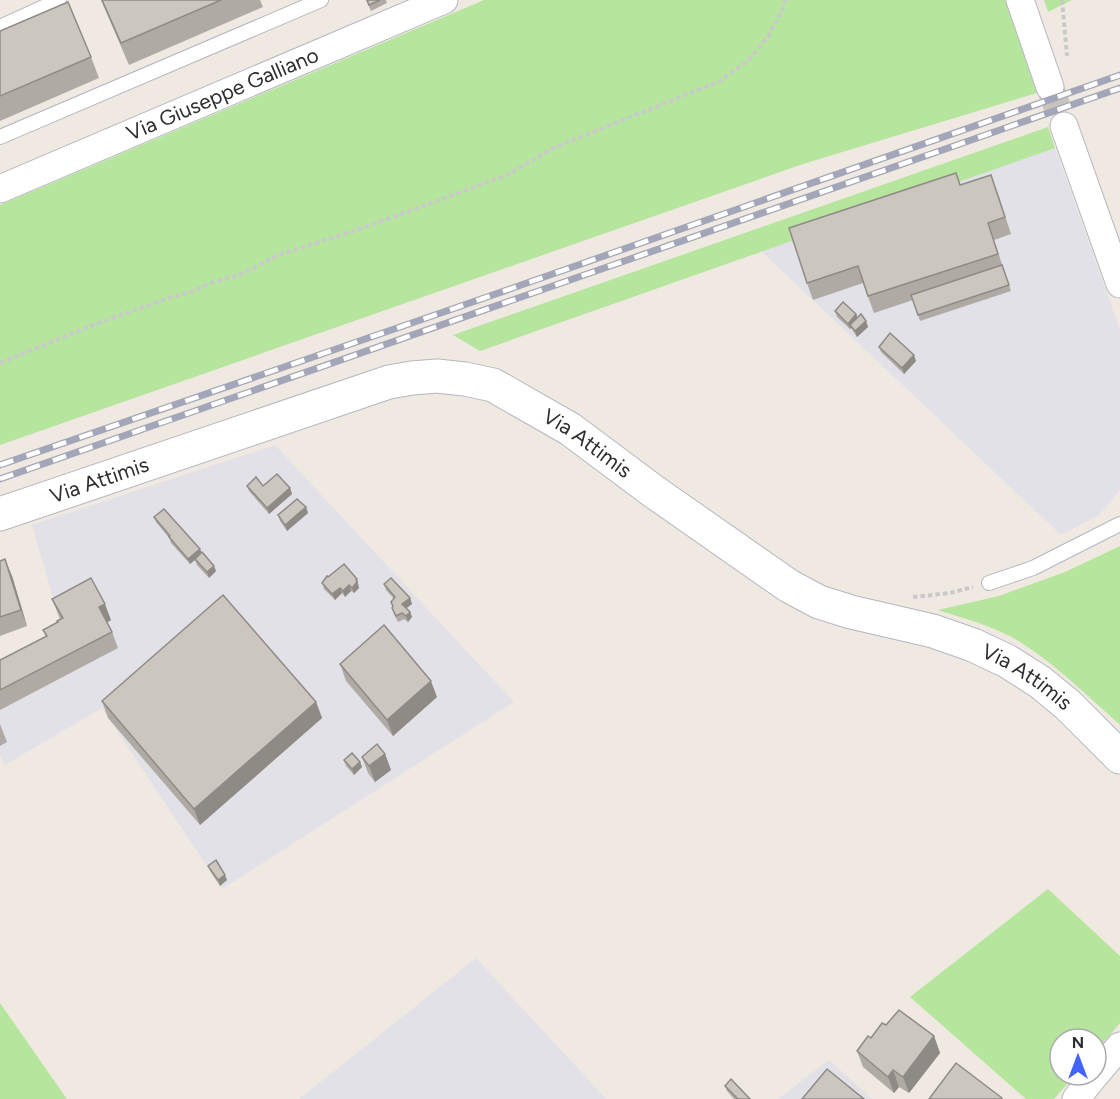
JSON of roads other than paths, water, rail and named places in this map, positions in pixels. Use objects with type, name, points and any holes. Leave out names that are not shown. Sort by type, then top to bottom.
[{"type":"street","name":"Via Giuseppe Galliano","points":[[0,189],[444,0]]},
{"type":"street","points":[[1020,0],[1050,87]]},
{"type":"street","points":[[1064,126],[1120,284]]},
{"type":"street","name":"Via Attimis","points":[[0,514],[390,382],[436,376],[465,379],[493,386],[570,429],[789,586],[819,602],[851,612],[933,631],[973,645],[1006,661],[1040,682],[1061,699],[1120,757]]},
{"type":"street","points":[[1108,1060],[1120,1046]]},
{"type":"street","points":[[1076,1099],[1086,1087]]},
{"type":"lane","points":[[0,27],[59,0]]},
{"type":"lane","points":[[0,137],[321,0]]},
{"type":"lane","points":[[989,584],[1033,568],[1120,524]]},
{"type":"tunnel","points":[[1050,87],[1064,126]]},
{"type":"railway","points":[[0,465],[1120,75]]},
{"type":"railway","points":[[0,479],[1120,88]]}]
